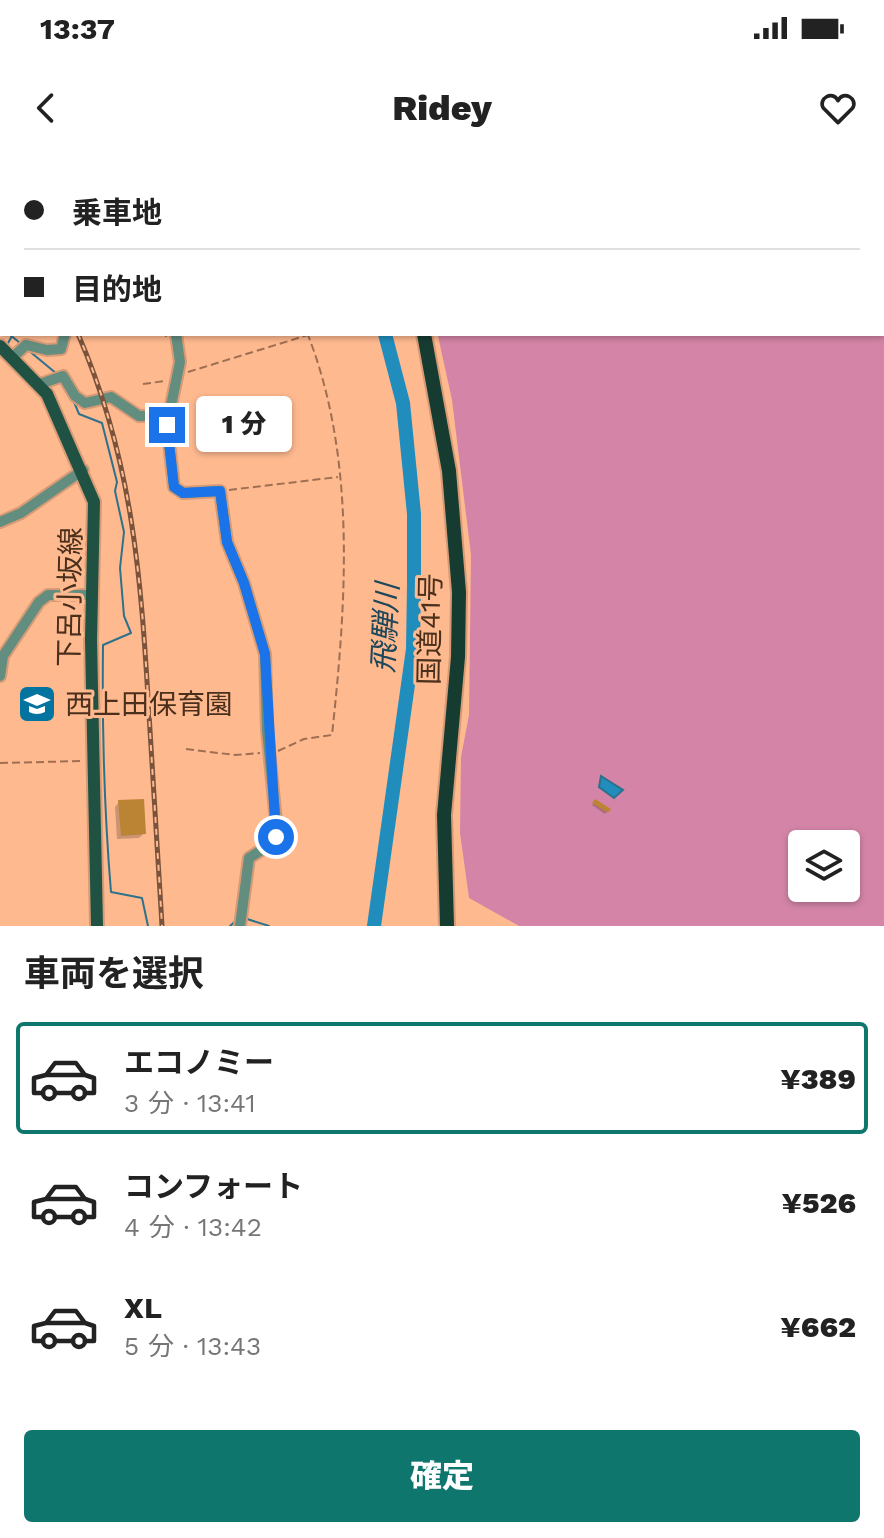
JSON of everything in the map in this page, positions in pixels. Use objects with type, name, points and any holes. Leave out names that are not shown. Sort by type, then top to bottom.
[{"type":"highway","name":"国道41号","points":[[424,336],[449,471],[459,592],[458,657],[444,815],[447,926]]},
{"type":"main road","name":"下呂小坂線","points":[[0,346],[40,384],[83,470],[95,513],[91,595],[97,926]]},
{"type":"street","points":[[13,357],[26,345],[47,350],[61,349],[64,336]]},
{"type":"street","points":[[176,336],[179,377],[168,443],[174,487],[183,493],[220,491],[227,542],[244,583],[265,654],[277,831],[271,844],[249,858],[240,926]]},
{"type":"street","points":[[40,384],[63,376],[75,396],[85,403],[111,397],[139,416],[171,416]]},
{"type":"street","points":[[0,522],[21,513],[83,470]]},
{"type":"street","points":[[0,676],[3,656],[39,602],[48,595],[91,595]]},
{"type":"path","points":[[143,384],[179,377],[305,336]]},
{"type":"path","points":[[186,749],[235,755],[270,752],[304,739],[332,735],[345,611],[339,477],[326,387],[308,336]]},
{"type":"path","points":[[220,491],[339,477]]},
{"type":"path","points":[[0,763],[93,761]]},
{"type":"shaded area","points":[[438,336],[884,336],[884,926],[519,926],[469,898],[460,833],[461,757],[469,715],[471,555],[452,400]]},
{"type":"water","points":[[601,776],[623,790],[614,798],[599,787]]},
{"type":"building","points":[[144,799],[146,834],[121,836],[118,800]]},
{"type":"building","points":[[595,799],[611,809],[608,813],[592,803]]},
{"type":"waterway","points":[[11,336],[20,343]]},
{"type":"waterway","points":[[7,345],[12,336]]},
{"type":"waterway","name":"飛騨川","points":[[374,926],[413,649],[414,514],[403,403],[386,336]]},
{"type":"waterway","points":[[28,350],[57,374]]},
{"type":"waterway","points":[[74,402],[79,414],[102,423],[117,482],[115,491],[124,532],[120,568],[124,616],[131,633],[103,645],[104,768],[111,892],[142,898],[148,926]]},
{"type":"waterway","points":[[244,918],[269,926]]},
{"type":"waterway","points":[[230,926],[238,919]]},
{"type":"railway","points":[[79,336],[111,427],[123,474],[138,567],[162,926]]},
{"type":"place","name":"西上田保育園","points":[[37,704]]},
{"type":"route","points":[[167,425],[174,487],[178,492],[220,491],[227,542],[248,593],[250,609],[263,646],[276,837]]}]
